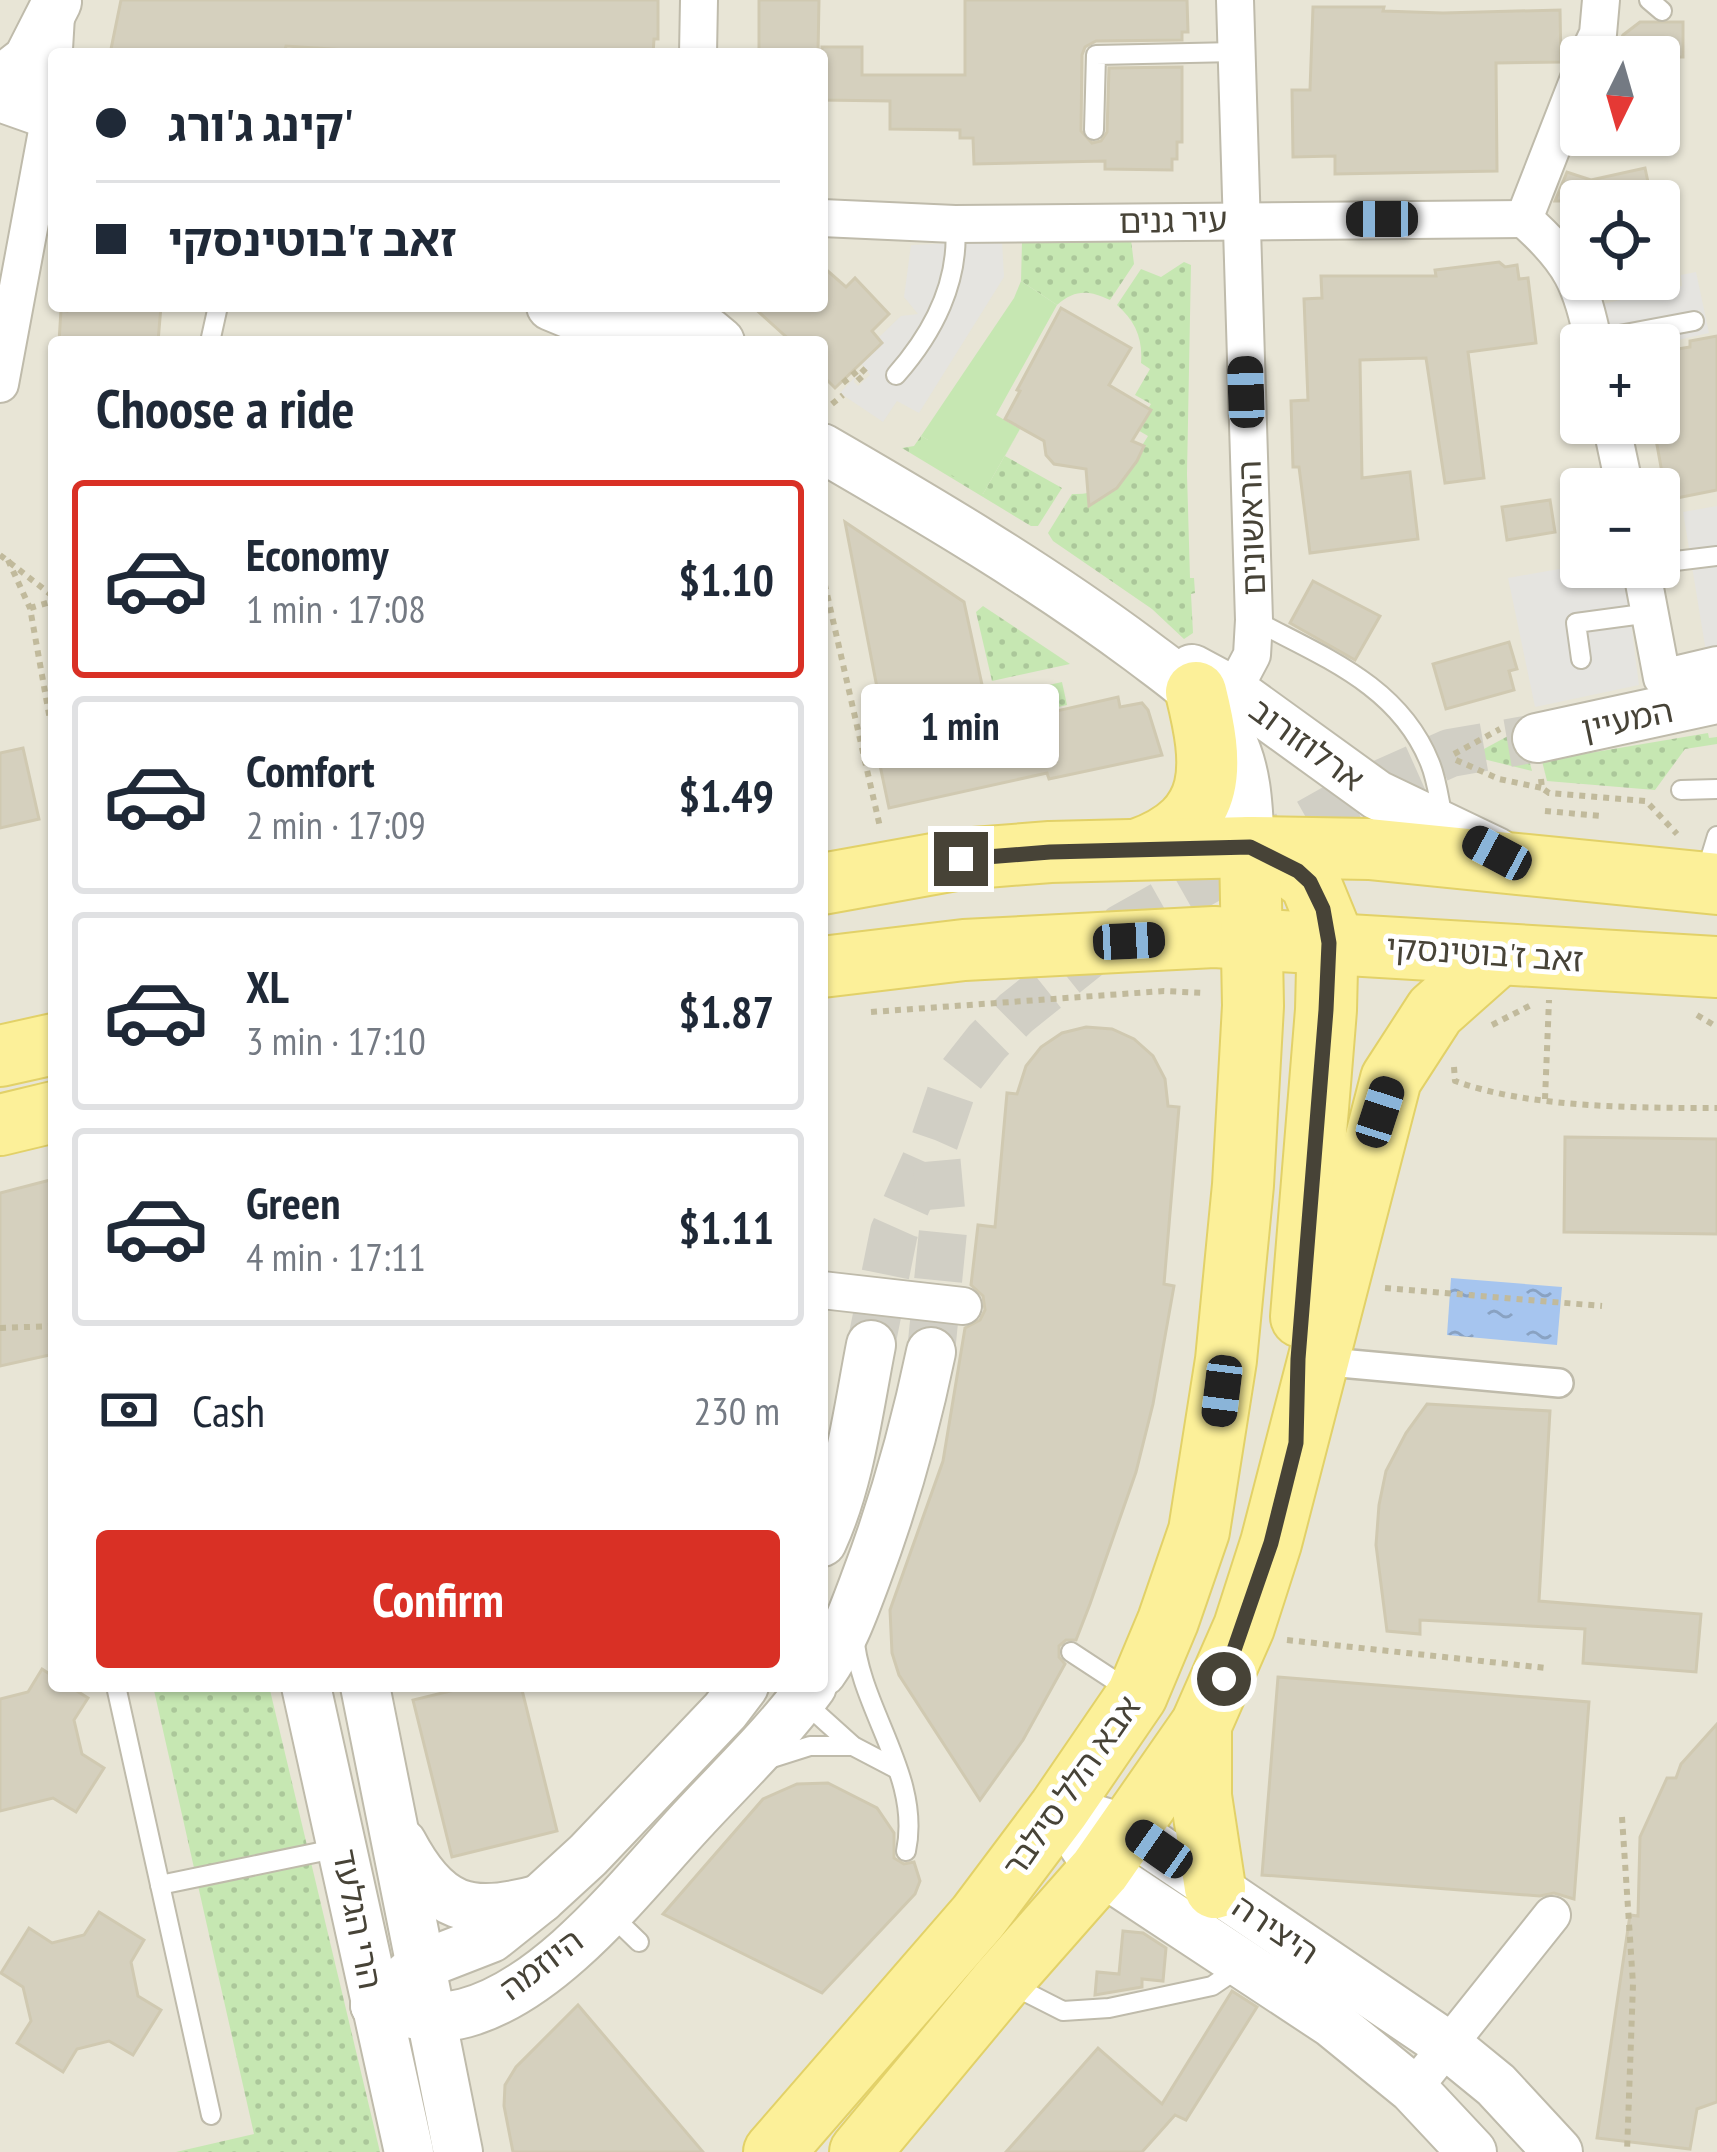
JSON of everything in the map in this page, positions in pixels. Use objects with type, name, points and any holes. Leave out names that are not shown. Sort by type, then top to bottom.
[{"type":"main road","points":[[1139,849],[1180,829],[1199,805],[1207,781],[1215,692]]},
{"type":"main road","points":[[1250,847],[1284,862],[1310,882],[1328,926],[1296,1443]]},
{"type":"main road","name":"אבא הלל סילבר","points":[[773,2152],[978,1917],[1137,1696],[1199,1532],[1218,1423],[1243,1185],[1254,939],[1250,847]]},
{"type":"main road","points":[[828,883],[961,859],[1139,849],[1369,849],[1525,867],[1713,862]]},
{"type":"main road","name":"זאב ז'בוטינסקי","points":[[828,966],[964,950],[1214,937],[1717,967]]},
{"type":"main road","name":"אבא הלל סילבר","points":[[877,2142],[1003,1980],[1115,1850],[1201,1725],[1244,1627],[1391,1079],[1415,1038],[1463,982],[1498,955]]},
{"type":"main road","points":[[0,1056],[48,1045]]},
{"type":"main road","points":[[0,1125],[48,1113]]},
{"type":"main road","points":[[1201,1725],[1201,1796],[1215,1888]]},
{"type":"street","points":[[698,48],[699,0]]},
{"type":"street","name":"הראשונים","points":[[1215,692],[1252,655],[1254,620],[1235,0]]},
{"type":"street","points":[[0,81],[28,59],[57,1]]},
{"type":"street","points":[[55,48],[57,1]]},
{"type":"street","points":[[1597,36],[1605,2]]},
{"type":"street","points":[[0,97],[48,114]]},
{"type":"street","points":[[1560,127],[1524,219],[1560,251],[1584,296],[1590,324]]},
{"type":"street","points":[[0,381],[48,135]]},
{"type":"street","name":"עיר גנים","points":[[828,218],[955,224],[1524,219]]},
{"type":"street","points":[[587,312],[666,325]]},
{"type":"street","name":"ארלוזורוב","points":[[836,403],[955,525],[1377,795],[1525,867]]},
{"type":"street","points":[[1645,588],[1650,614]]},
{"type":"street","name":"המעיין","points":[[1650,614],[1662,678],[1717,665]]},
{"type":"street","name":"ארלוזורוב","points":[[1215,692],[1242,769],[1250,847]]},
{"type":"street","name":"המעיין","points":[[1538,755],[1717,699]]},
{"type":"street","points":[[828,1291],[963,1306]]},
{"type":"street","points":[[828,1528],[853,1439],[871,1345]]},
{"type":"street","name":"היוזמה","points":[[828,1654],[854,1611],[908,1454],[932,1352]]},
{"type":"street","points":[[1318,1361],[1559,1383]]},
{"type":"street","name":"הרי הגלעד","points":[[307,1692],[375,2005],[440,2148]]},
{"type":"street","name":"הרי הגלעד","points":[[365,1692],[429,2019],[440,2148]]},
{"type":"street","name":"היוזמה","points":[[375,2005],[418,1966],[491,1938],[540,1899],[588,1855],[738,1692]]},
{"type":"street","name":"היוזמה","points":[[375,2005],[429,2019],[466,2012],[505,1997],[557,1959],[623,1927],[802,1692]]},
{"type":"street","name":"היצירה","points":[[1059,1809],[1115,1850],[1245,1964],[1332,2023],[1413,2089],[1472,2152]]},
{"type":"street","points":[[395,1831],[429,1887],[444,1898],[494,1908],[540,1899]]},
{"type":"street","name":"היצירה","points":[[1115,1850],[1215,1888],[1447,2044],[1496,2085],[1558,2152]]},
{"type":"street","points":[[1413,2089],[1552,1915]]},
{"type":"street","points":[[440,2148],[484,2026],[505,1997]]},
{"type":"lane","points":[[1094,130],[1096,55],[1236,52]]},
{"type":"lane","points":[[896,375],[921,347],[952,279],[955,224]]},
{"type":"lane","points":[[1678,324],[1694,321]]},
{"type":"lane","points":[[1680,560],[1717,556]]},
{"type":"lane","points":[[1581,659],[1576,623],[1650,614]]},
{"type":"lane","points":[[1254,620],[1367,680],[1399,709],[1431,764],[1445,828]]},
{"type":"lane","points":[[1682,790],[1717,789]]},
{"type":"lane","points":[[854,1611],[854,1642],[873,1708],[908,1797],[912,1825],[906,1851]]},
{"type":"lane","points":[[1071,1652],[1097,1665],[1137,1696]]},
{"type":"lane","points":[[828,1684],[873,1708]]},
{"type":"lane","points":[[117,1692],[211,2115]]},
{"type":"lane","points":[[822,1692],[853,1746]]},
{"type":"lane","points":[[741,1767],[810,1746],[853,1746],[896,1768]]},
{"type":"lane","points":[[160,1885],[344,1847]]},
{"type":"lane","points":[[1003,1980],[1063,2011],[1109,2008],[1212,1986],[1245,1964]]},
{"type":"path","points":[[836,403],[861,368],[866,373],[856,382]]},
{"type":"path","points":[[4,558],[48,594]]},
{"type":"path","points":[[4,558],[30,608],[48,708]]},
{"type":"path","points":[[828,598],[890,872]]},
{"type":"path","points":[[30,608],[48,601]]},
{"type":"path","points":[[1538,755],[1542,788]]},
{"type":"path","points":[[1447,757],[1549,793],[1646,801],[1683,842],[1713,862]]},
{"type":"path","points":[[1545,811],[1601,816]]},
{"type":"path","points":[[864,1012],[1164,991],[1214,994]]},
{"type":"path","points":[[1545,1099],[1550,999]]},
{"type":"path","points":[[1415,1038],[1453,1050],[1455,1081],[1486,1092],[1643,1108],[1717,1108]]},
{"type":"path","points":[[1419,1291],[1602,1306]]},
{"type":"path","points":[[0,1328],[48,1326]]},
{"type":"path","points":[[1287,1640],[1546,1668]]},
{"type":"path","points":[[1622,1817],[1634,1984],[1627,2152]]},
{"type":"shaded area","points":[[0,0],[1717,0],[1717,2152],[0,2152]]},
{"type":"shaded area","points":[[1002,241],[1004,277],[919,413],[897,401],[883,422],[840,393],[856,376],[858,386],[870,375],[861,363],[882,343],[878,338],[901,316],[918,314],[904,297],[911,245]]},
{"type":"shaded area","points":[[1696,272],[1709,333],[1680,340],[1680,324],[1594,324],[1608,320],[1603,304],[1680,300],[1681,275]]},
{"type":"shaded area","points":[[1717,506],[1717,651],[1706,652],[1683,512]]},
{"type":"shaded area","points":[[1560,569],[1560,588],[1627,588],[1639,685],[1535,707],[1508,578]]},
{"type":"green space","points":[[1131,240],[1134,264],[1110,300],[1082,293],[1057,305],[1021,281],[1022,242]]},
{"type":"green space","points":[[1184,262],[1191,265],[1187,474],[1190,578],[1194,578],[1195,593],[1191,594],[1193,633],[1184,639],[1152,609],[1048,533],[1072,494],[1109,485],[1148,436],[1136,429],[1151,404],[1135,395],[1150,369],[1141,363],[1133,324],[1117,305],[1141,269],[1161,277]]},
{"type":"green space","points":[[1021,281],[1057,305],[996,415],[1020,429],[983,494],[920,456],[928,440],[921,436]]},
{"type":"green space","points":[[1020,429],[1005,456],[1062,488],[1038,526],[902,448],[914,446],[921,436],[983,494]]},
{"type":"green space","points":[[983,606],[1070,664],[992,681],[976,612]]},
{"type":"green space","points":[[1062,682],[1067,705],[1000,720],[995,697]]},
{"type":"green space","points":[[1521,729],[1532,771],[1471,756]]},
{"type":"green space","points":[[1708,733],[1709,738],[1717,737],[1717,744],[1685,749],[1655,790],[1547,781],[1542,761]]},
{"type":"green space","points":[[154,1692],[270,1692],[380,2152],[176,2152],[254,2134]]},
{"type":"water","points":[[1451,1278],[1562,1287],[1557,1345],[1447,1335]]},
{"type":"building","points":[[121,0],[658,0],[658,39],[653,48],[111,48]]},
{"type":"building","points":[[759,0],[819,0],[818,48],[759,48]]},
{"type":"building","points":[[965,0],[1187,0],[1188,32],[1182,32],[1182,40],[1096,41],[1082,55],[1081,131],[1092,143],[1101,141],[1107,132],[1109,68],[1182,67],[1182,142],[1177,142],[1172,170],[1105,169],[1105,161],[974,164],[973,138],[960,138],[960,130],[890,129],[890,101],[828,100],[828,48],[822,47],[862,47],[862,75],[965,75]]},
{"type":"building","points":[[1313,7],[1443,13],[1560,10],[1560,62],[1496,63],[1497,171],[1335,174],[1335,156],[1293,157],[1292,90],[1310,90]]},
{"type":"building","points":[[1640,22],[1683,22],[1683,57],[1680,36],[1623,35]]},
{"type":"building","points":[[1645,168],[1648,180],[1591,180]]},
{"type":"building","points":[[1567,172],[1591,180],[1564,180]]},
{"type":"building","points":[[1499,262],[1505,267],[1517,265],[1519,279],[1528,278],[1536,343],[1468,352],[1484,478],[1445,483],[1426,358],[1360,360],[1362,478],[1410,472],[1418,539],[1310,553],[1299,467],[1293,467],[1291,401],[1308,400],[1304,299],[1322,298],[1321,276],[1436,276],[1435,270]]},
{"type":"building","points":[[828,271],[846,287],[855,278],[889,314],[872,331],[882,343],[835,388],[828,381],[828,336],[785,336],[759,312],[828,312]]},
{"type":"building","points":[[1061,308],[1131,348],[1109,385],[1151,410],[1132,441],[1144,446],[1137,461],[1117,488],[1089,506],[1086,469],[1054,464],[1046,455],[1044,441],[1005,419]]},
{"type":"building","points":[[61,312],[160,312],[158,336],[59,336]]},
{"type":"building","points":[[1717,336],[1717,490],[1680,497],[1680,468],[1661,468],[1657,444],[1680,444],[1680,349],[1690,347],[1690,341]]},
{"type":"building","points":[[1550,500],[1555,532],[1507,540],[1502,507]]},
{"type":"building","points":[[845,522],[964,602],[991,726],[1118,697],[1120,707],[1142,703],[1148,710],[1162,755],[1049,779],[1047,773],[889,808],[874,737],[886,734]]},
{"type":"building","points":[[1313,581],[1380,616],[1355,660],[1290,623]]},
{"type":"building","points":[[1509,642],[1517,669],[1509,671],[1514,690],[1446,709],[1433,664]]},
{"type":"building","points":[[23,748],[39,819],[0,828],[0,753]]},
{"type":"building","points":[[1086,1027],[1112,1029],[1134,1039],[1153,1056],[1165,1079],[1168,1106],[1179,1107],[1164,1284],[1174,1286],[1136,1472],[1090,1604],[1076,1640],[1059,1646],[1065,1664],[1023,1740],[980,1800],[899,1675],[892,1653],[890,1610],[943,1461],[965,1328],[980,1320],[985,1310],[983,1296],[971,1285],[978,1225],[995,1227],[1007,1093],[1017,1094],[1026,1066],[1041,1047],[1062,1033]]},
{"type":"building","points":[[1565,1137],[1717,1139],[1717,1234],[1564,1232]]},
{"type":"building","points":[[48,1181],[48,1355],[0,1366],[0,1193]]},
{"type":"building","points":[[1427,1404],[1550,1411],[1539,1601],[1701,1614],[1696,1672],[1583,1663],[1585,1629],[1420,1620],[1420,1634],[1387,1631],[1376,1545],[1379,1505],[1386,1471]]},
{"type":"building","points":[[42,1669],[48,1673],[48,1692],[78,1692],[88,1698],[74,1720],[82,1754],[104,1768],[76,1812],[53,1798],[0,1811],[0,1699],[28,1692]]},
{"type":"building","points":[[1278,1677],[1589,1702],[1574,1899],[1554,1893],[1540,1896],[1262,1875]]},
{"type":"building","points":[[446,1692],[522,1692],[557,1831],[452,1857],[413,1700]]},
{"type":"building","points":[[1717,1724],[1717,2102],[1697,2109],[1690,2149],[1597,2138],[1630,1915],[1638,1916],[1640,1837],[1667,1778],[1676,1778],[1681,1764]]},
{"type":"building","points":[[828,1783],[877,1808],[894,1833],[894,1858],[904,1864],[914,1862],[920,1881],[915,1894],[822,1993],[663,1914],[763,1799],[797,1784]]},
{"type":"building","points":[[99,1912],[144,1940],[131,1962],[138,1996],[161,2010],[133,2055],[109,2041],[77,2049],[63,2072],[17,2043],[31,2021],[23,1987],[1,1973],[29,1928],[52,1943],[84,1935]]},
{"type":"building","points":[[1123,1931],[1143,1933],[1166,1948],[1163,1981],[1142,1979],[1142,1987],[1095,1995],[1097,1972],[1119,1974]]},
{"type":"building","points":[[1232,1991],[1257,2007],[1186,2120],[1175,2115],[1142,2152],[1006,2152],[1098,2048],[1162,2104]]},
{"type":"building","points":[[578,2005],[703,2152],[513,2152],[505,2085],[516,2067]]},
{"type":"tunnel","points":[[871,1345],[894,1232],[954,1084],[1016,1013],[1122,928],[1365,791],[1450,753],[1537,738]]},
{"type":"tunnel","points":[[931,1352],[943,1231],[935,1144]]},
{"type":"route","points":[[961,859],[1250,847],[1298,871],[1310,882],[1323,909],[1329,943],[1326,1010],[1298,1359],[1296,1443],[1271,1543],[1224,1679]]}]
